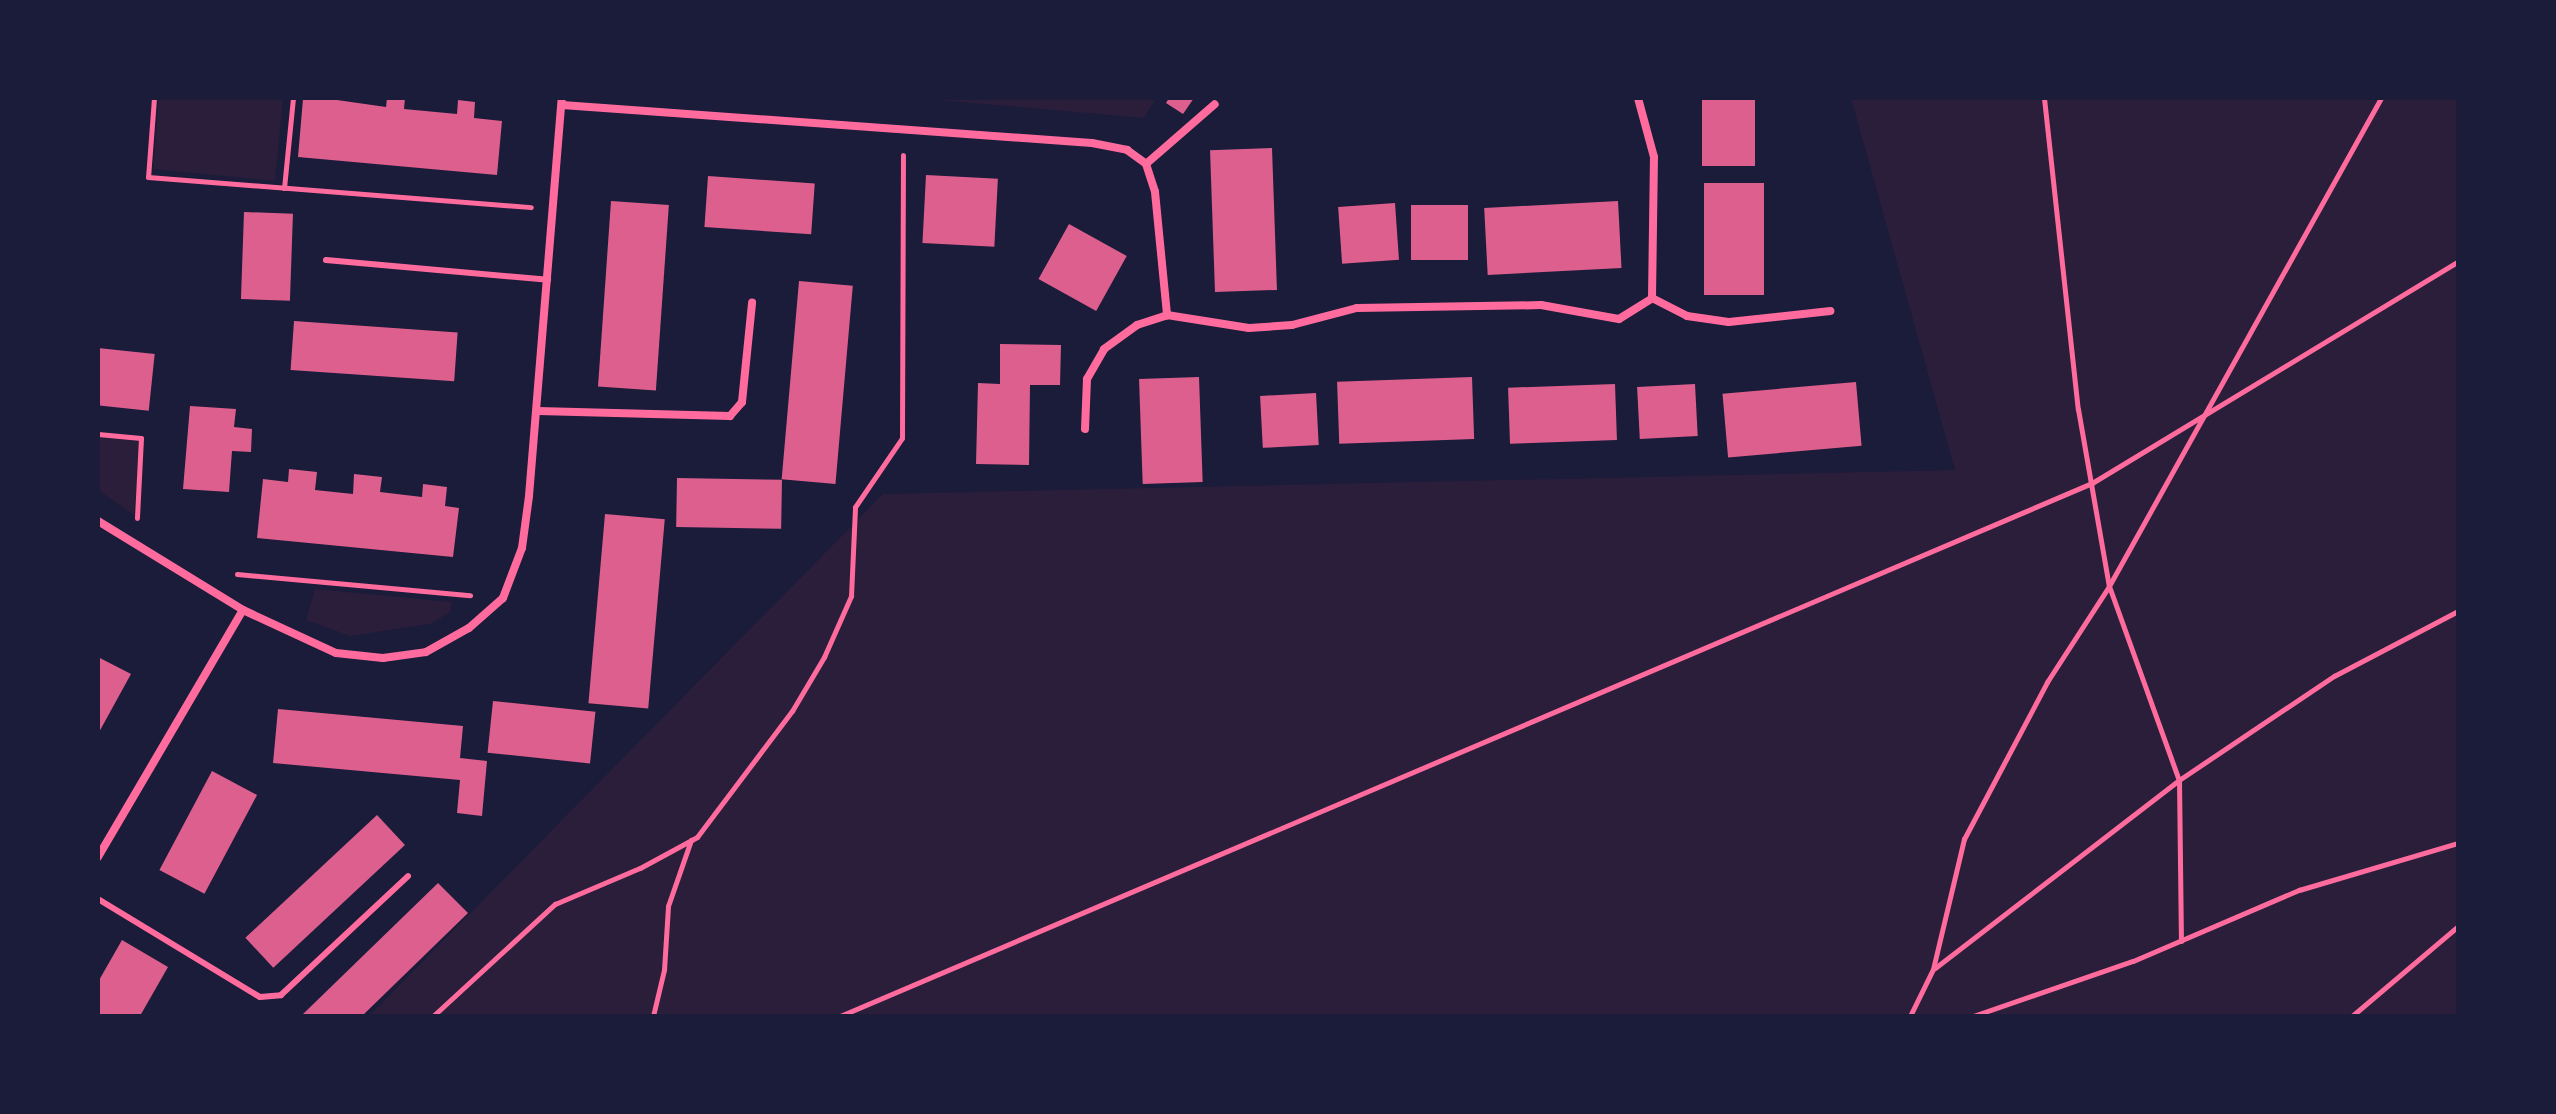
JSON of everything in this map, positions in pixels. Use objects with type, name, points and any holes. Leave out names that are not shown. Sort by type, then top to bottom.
[{"type":"street","points":[[1638,98],[1654,157],[1652,298]]},
{"type":"street","points":[[98,521],[243,610],[336,653],[383,658],[426,652],[469,628],[503,598],[522,548],[538,411],[562,101],[905,133],[1092,143],[1127,150],[1146,164],[1164,252],[1167,315]]},
{"type":"street","points":[[1146,164],[1215,104]]},
{"type":"street","points":[[1652,298],[1687,316],[1729,322],[1830,311]]},
{"type":"street","points":[[1085,429],[1087,379],[1104,349],[1137,325],[1167,315],[1249,328],[1292,325],[1357,308],[1541,305],[1619,319],[1652,298]]},
{"type":"street","points":[[538,411],[730,416],[742,402],[752,303]]},
{"type":"street","points":[[98,857],[243,610]]},
{"type":"lane","points":[[326,260],[548,280]]},
{"type":"lane","points":[[98,899],[260,997],[281,995],[408,876]]},
{"type":"path","points":[[154,98],[148,177],[553,209]]},
{"type":"path","points":[[284,188],[293,98]]},
{"type":"path","points":[[2044,98],[2078,409],[2109,586],[2179,780],[2181,941]]},
{"type":"path","points":[[1910,1016],[1933,969],[1964,839],[2047,682],[2109,586],[2381,98]]},
{"type":"path","points":[[653,1016],[664,970],[668,906],[691,839],[792,711],[824,657],[851,596],[855,507],[902,438],[905,133]]},
{"type":"path","points":[[840,1016],[2092,483],[2458,261]]},
{"type":"path","points":[[98,434],[141,438],[135,544]]},
{"type":"path","points":[[223,573],[503,598]]},
{"type":"path","points":[[1933,969],[2179,780],[2334,676],[2458,611]]},
{"type":"path","points":[[433,1016],[555,904],[640,868],[691,839]]},
{"type":"path","points":[[1973,1016],[2181,941],[2299,890],[2458,843]]},
{"type":"path","points":[[2352,1016],[2458,926]]},
{"type":"shaded area","points":[[159,98],[283,98],[275,181],[153,169]]},
{"type":"shaded area","points":[[914,98],[1156,98],[1144,118]]},
{"type":"shaded area","points":[[1851,98],[2458,98],[2458,1016],[369,1016],[883,494],[1955,470]]},
{"type":"shaded area","points":[[98,434],[141,438],[134,515],[98,490]]},
{"type":"shaded area","points":[[315,589],[452,602],[450,612],[430,624],[350,636],[306,620]]},
{"type":"building","points":[[323,98],[386,107],[387,98],[405,98],[404,109],[457,114],[458,100],[475,102],[474,118],[502,121],[497,175],[298,157],[303,99]]},
{"type":"building","points":[[1169,98],[1194,98],[1183,114],[1166,103]]},
{"type":"building","points":[[1702,98],[1755,98],[1755,166],[1702,166]]},
{"type":"building","points":[[1272,148],[1277,290],[1215,292],[1210,150]]},
{"type":"building","points":[[926,175],[998,179],[994,247],[922,243]]},
{"type":"building","points":[[708,176],[815,183],[811,234],[704,227]]},
{"type":"building","points":[[1704,183],[1764,183],[1764,295],[1704,295]]},
{"type":"building","points":[[611,201],[669,205],[656,391],[598,387]]},
{"type":"building","points":[[1618,201],[1622,268],[1488,275],[1484,208]]},
{"type":"building","points":[[1395,203],[1399,260],[1342,264],[1338,207]]},
{"type":"building","points":[[1411,205],[1468,205],[1468,260],[1411,260]]},
{"type":"building","points":[[244,212],[293,214],[290,301],[241,299]]},
{"type":"building","points":[[1069,224],[1127,256],[1096,311],[1038,279]]},
{"type":"building","points":[[799,281],[853,286],[835,484],[782,479]]},
{"type":"building","points":[[294,321],[458,332],[454,381],[291,370]]},
{"type":"building","points":[[1000,344],[1061,345],[1060,385],[1030,385],[1029,465],[976,464],[978,383],[1000,384]]},
{"type":"building","points":[[98,348],[155,354],[149,411],[98,405]]},
{"type":"building","points":[[1199,377],[1203,482],[1143,484],[1139,379]]},
{"type":"building","points":[[1472,377],[1474,439],[1339,444],[1337,382]]},
{"type":"building","points":[[1856,382],[1862,446],[1728,457],[1723,394]]},
{"type":"building","points":[[1615,384],[1617,440],[1510,444],[1508,388]]},
{"type":"building","points":[[1695,384],[1698,436],[1640,439],[1637,387]]},
{"type":"building","points":[[1316,393],[1319,445],[1263,448],[1260,396]]},
{"type":"building","points":[[190,406],[236,409],[234,427],[252,429],[251,452],[232,451],[229,492],[183,489]]},
{"type":"building","points":[[289,469],[317,472],[315,490],[353,494],[354,474],[382,477],[380,492],[422,497],[423,484],[447,487],[445,506],[459,508],[453,557],[257,538],[263,479],[288,482]]},
{"type":"building","points":[[677,478],[782,480],[781,529],[676,527]]},
{"type":"building","points":[[605,514],[665,519],[648,709],[588,703]]},
{"type":"building","points":[[98,657],[131,674],[98,734]]},
{"type":"building","points":[[493,701],[595,712],[590,763],[488,753]]},
{"type":"building","points":[[278,709],[463,726],[460,758],[487,761],[482,816],[457,813],[460,780],[273,763]]},
{"type":"building","points":[[212,771],[257,795],[204,894],[159,870]]},
{"type":"building","points":[[377,815],[405,845],[273,968],[245,938]]},
{"type":"building","points":[[438,883],[468,913],[362,1016],[301,1016]]},
{"type":"building","points":[[122,940],[168,967],[140,1016],[98,1016],[98,982]]}]
